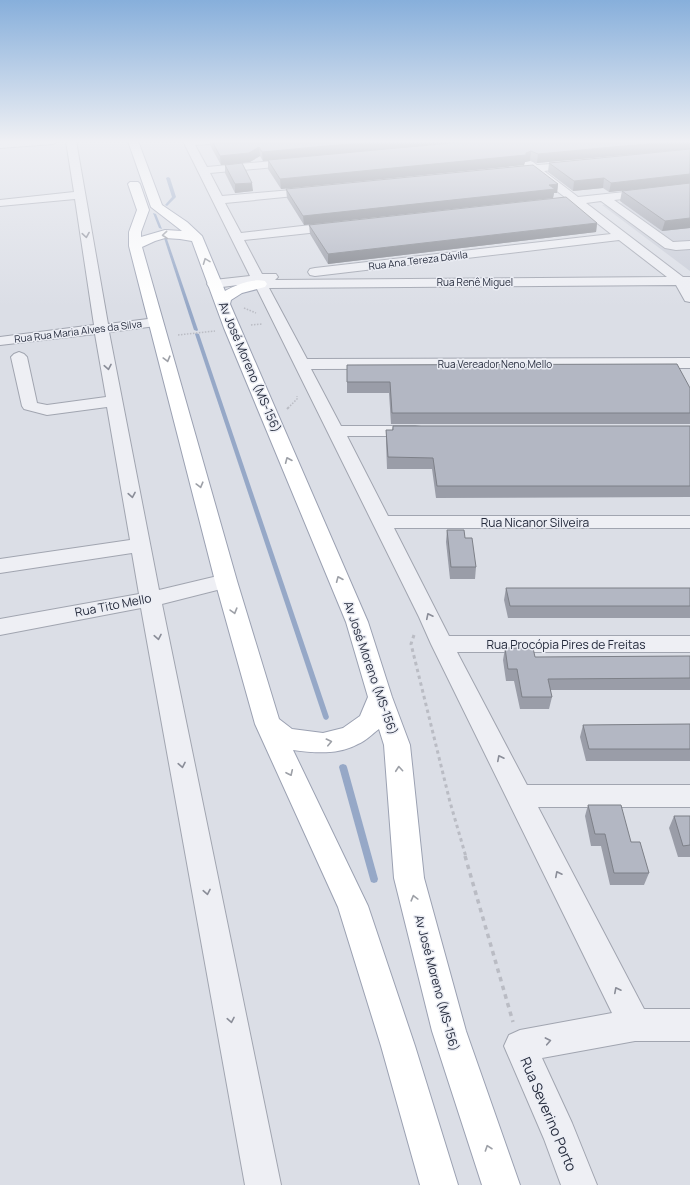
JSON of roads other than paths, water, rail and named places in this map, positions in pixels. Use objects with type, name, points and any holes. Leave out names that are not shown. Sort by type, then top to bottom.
[{"type":"main road","points":[[138,196],[143,210],[135,232],[135,246],[165,329],[226,581],[268,724],[353,906],[398,1046],[439,1185]]},
{"type":"main road","name":"Av José Moreno (MS-156)","points":[[152,196],[157,207],[183,225],[197,239],[357,622],[380,697],[397,745],[409,878],[449,1031],[501,1185]]},
{"type":"main road","points":[[135,246],[148,237],[164,234],[181,234],[197,239]]},
{"type":"main road","points":[[219,294],[224,298],[237,290],[259,281]]},
{"type":"main road","points":[[268,724],[286,739],[323,743],[350,737],[370,722],[380,697]]},
{"type":"street","points":[[0,203],[67,196]]},
{"type":"street","points":[[80,196],[150,599],[263,1185]]},
{"type":"street","points":[[216,196],[635,1024]]},
{"type":"street","points":[[218,200],[255,196]]},
{"type":"street","points":[[571,196],[685,281],[690,298]]},
{"type":"street","points":[[528,205],[612,196]]},
{"type":"street","points":[[629,196],[637,206]]},
{"type":"street","points":[[603,197],[669,245],[690,245]]},
{"type":"street","points":[[236,237],[347,225]]},
{"type":"street","name":"Rua Ana Tereza Dávila","points":[[219,294],[259,281],[623,236]]},
{"type":"street","name":"Rua Renê Miguel","points":[[259,281],[685,281]]},
{"type":"street","name":"Rua Rua Maria Alves da Silva","points":[[0,341],[102,328],[165,329]]},
{"type":"street","points":[[19,357],[30,406],[47,410],[115,401]]},
{"type":"street","name":"Rua Vereador Neno Mello","points":[[301,364],[690,364]]},
{"type":"street","points":[[335,431],[430,431]]},
{"type":"street","name":"Rua Nicanor Silveira","points":[[381,522],[690,522]]},
{"type":"street","points":[[0,566],[141,545]]},
{"type":"street","name":"Rua Tito Mello","points":[[0,627],[150,599],[226,581]]},
{"type":"street","name":"Rua Procópia Pires de Freitas","points":[[442,644],[690,644]]},
{"type":"street","points":[[519,796],[690,796]]},
{"type":"street","name":"Rua Severino Porto","points":[[579,1185],[560,1135],[520,1046],[635,1024],[690,1025]]},
{"type":"waterway","points":[[167,205],[174,196]]},
{"type":"waterway","points":[[154,214],[161,228]]},
{"type":"waterway","points":[[165,239],[196,330]]},
{"type":"waterway","points":[[197,334],[326,717]]},
{"type":"waterway","points":[[343,767],[374,879]]}]
